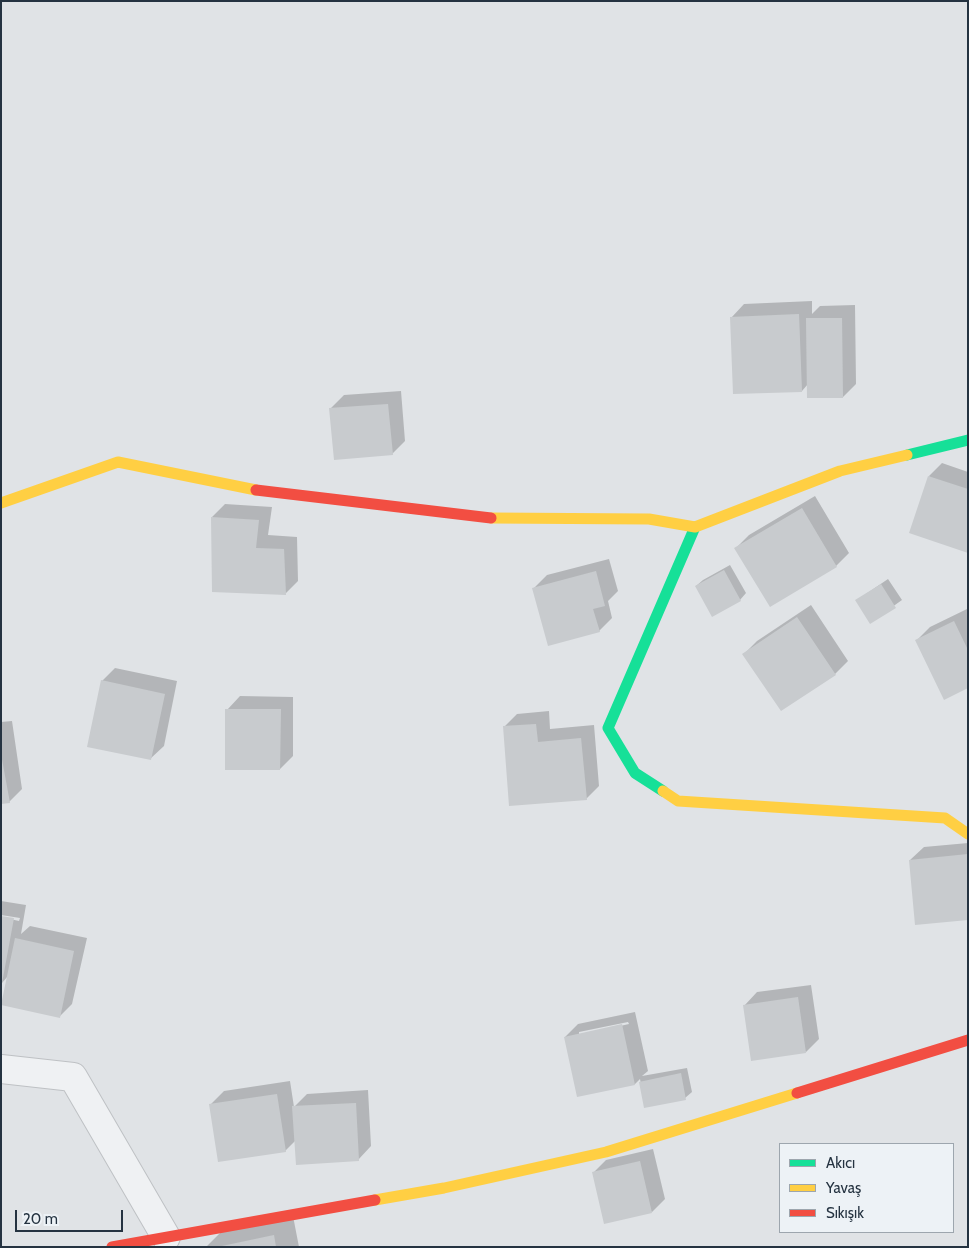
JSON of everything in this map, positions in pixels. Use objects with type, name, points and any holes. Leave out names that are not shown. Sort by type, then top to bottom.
[{"type":"street","points":[[1,503],[118,462],[259,490],[488,518],[649,518],[695,527],[840,471],[968,440]]},
{"type":"street","points":[[695,527],[608,728],[635,773],[678,801],[946,818],[968,834]]},
{"type":"street","points":[[112,1247],[444,1188],[606,1152],[968,1040]]},
{"type":"street","points":[[1,1069],[73,1077],[166,1237]]},
{"type":"building","points":[[799,314],[802,392],[733,394],[730,317]]},
{"type":"building","points":[[806,318],[842,318],[843,398],[807,398]]},
{"type":"building","points":[[388,404],[393,455],[334,460],[329,408]]},
{"type":"building","points":[[928,476],[968,489],[968,553],[909,533]]},
{"type":"building","points":[[802,508],[837,567],[770,607],[734,548]]},
{"type":"building","points":[[211,517],[259,520],[256,548],[284,549],[286,595],[212,592]]},
{"type":"building","points":[[724,570],[741,601],[712,617],[695,586]]},
{"type":"building","points":[[596,571],[605,606],[593,609],[600,632],[548,646],[532,588]]},
{"type":"building","points":[[881,584],[896,608],[870,624],[855,600]]},
{"type":"building","points":[[797,617],[836,675],[781,711],[742,654]]},
{"type":"building","points":[[954,621],[968,650],[968,688],[944,700],[915,640]]},
{"type":"building","points":[[101,680],[165,694],[151,760],[87,747]]},
{"type":"building","points":[[225,709],[281,709],[280,770],[225,770]]},
{"type":"building","points":[[536,724],[538,742],[581,738],[587,800],[509,806],[503,726]]},
{"type":"building","points":[[1,754],[10,803],[1,804]]},
{"type":"building","points":[[968,854],[968,920],[915,925],[909,860]]},
{"type":"building","points":[[1,916],[14,918],[2,983],[1,983]]},
{"type":"building","points":[[15,938],[74,951],[60,1018],[1,1005]]},
{"type":"building","points":[[798,997],[806,1053],[751,1061],[743,1005]]},
{"type":"building","points":[[622,1024],[635,1085],[577,1097],[564,1037]]},
{"type":"building","points":[[681,1073],[686,1100],[644,1108],[639,1082]]},
{"type":"building","points":[[277,1094],[286,1152],[218,1162],[209,1104]]},
{"type":"building","points":[[356,1103],[359,1161],[296,1165],[292,1106]]},
{"type":"building","points":[[640,1161],[652,1213],[604,1224],[592,1172]]},
{"type":"building","points":[[274,1235],[276,1247],[222,1247],[222,1246]]},
{"type":"traffic: fast","points":[[907,455],[968,440]]},
{"type":"traffic: fast","points":[[663,791],[635,773],[608,728],[695,527]]},
{"type":"traffic: slow","points":[[491,518],[649,519],[695,527],[840,471],[907,455]]},
{"type":"traffic: slow","points":[[1,503],[118,462],[256,490]]},
{"type":"traffic: slow","points":[[663,791],[678,801],[945,818],[968,834]]},
{"type":"traffic: slow","points":[[375,1200],[444,1188],[606,1152],[797,1093]]},
{"type":"traffic: jam","points":[[256,490],[491,518]]},
{"type":"traffic: jam","points":[[797,1093],[968,1040]]},
{"type":"traffic: jam","points":[[112,1247],[375,1200]]}]
